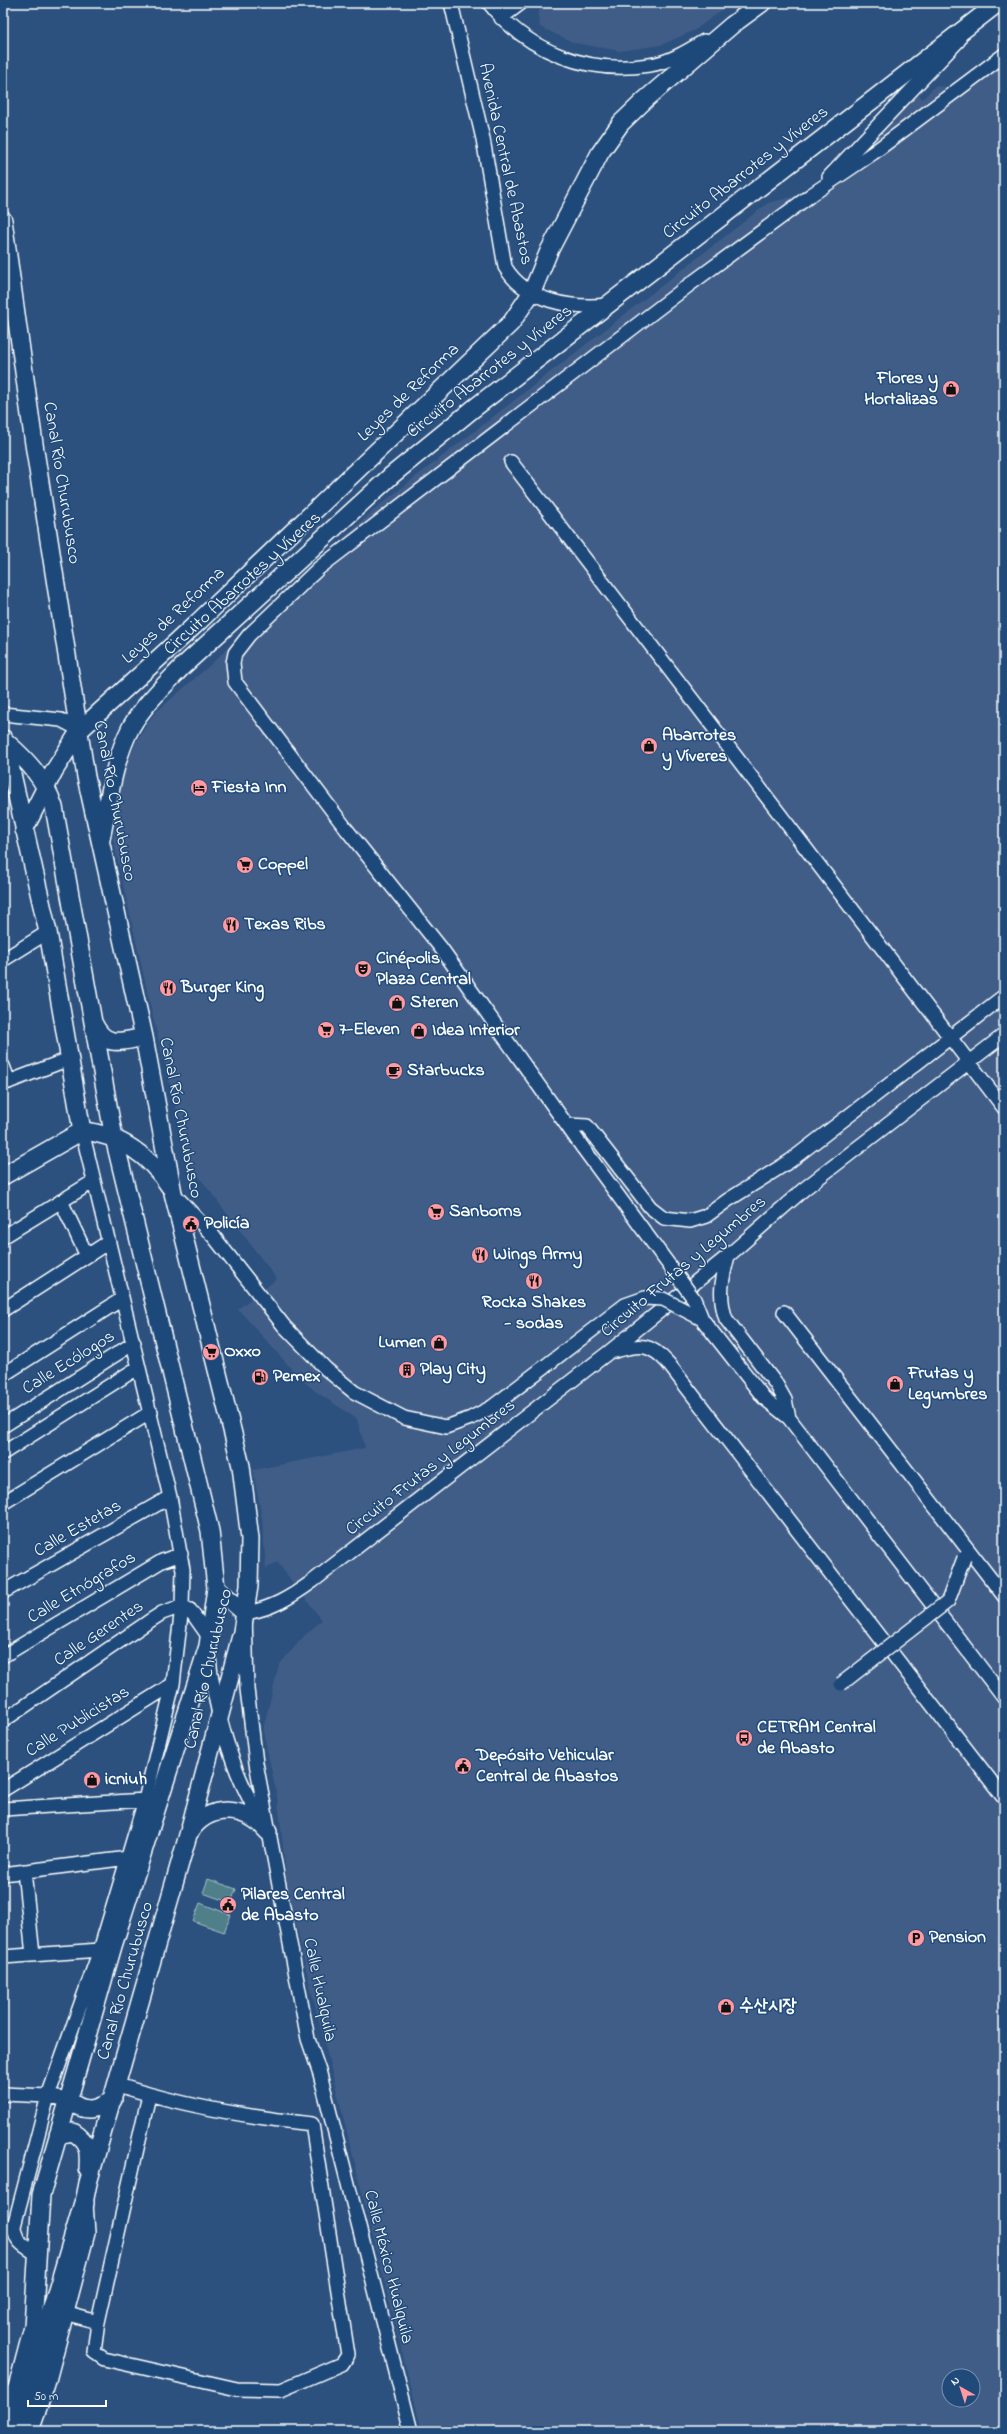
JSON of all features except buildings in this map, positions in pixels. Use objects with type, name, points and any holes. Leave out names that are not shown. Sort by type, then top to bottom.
[{"type":"highway","points":[[12,2431],[22,2412],[58,2312],[84,2203]]},
{"type":"main road","name":"Leyes de Reforma","points":[[24,830],[36,810],[45,785],[80,730],[195,625],[511,323],[532,292],[574,201],[600,154],[621,123],[732,25],[762,3]]},
{"type":"main road","name":"Circuito Abarrotes y Víveres","points":[[100,847],[110,788],[121,750],[132,726],[154,696],[182,666],[392,475],[472,409],[609,305],[998,3]]},
{"type":"main road","name":"Canal Río Churubusco","points":[[3,220],[34,444],[80,730],[86,777],[100,847],[120,922],[144,1037],[173,1193],[211,1352],[220,1376],[244,1484],[250,1554],[250,1586],[245,1614],[220,1715],[116,2092],[88,2183],[84,2203]]},
{"type":"main road","name":"Canal Río Churubusco","points":[[3,2412],[17,2388],[33,2327],[41,2195],[113,1946],[208,1643],[216,1588],[210,1531],[114,1138],[56,817],[45,785],[26,761],[4,738]]},
{"type":"main road","name":"Canal Río Churubusco","points":[[4,738],[48,932],[82,1131]]},
{"type":"main road","points":[[92,1022],[101,1035],[111,1042],[144,1037]]},
{"type":"main road","points":[[3,1176],[82,1131],[97,1132],[114,1138],[147,1160],[173,1193]]},
{"type":"main road","points":[[216,1588],[245,1614]]},
{"type":"main road","points":[[188,1835],[204,1818],[226,1810],[249,1815],[268,1830]]},
{"type":"main road","points":[[68,2100],[85,2110],[96,2109],[116,2092]]},
{"type":"main road","points":[[58,2135],[73,2132],[87,2145],[88,2183]]},
{"type":"main road","points":[[30,2431],[46,2384],[58,2312]]},
{"type":"street","name":"Avenida Central de Abastos","points":[[451,3],[483,139],[506,267],[518,284],[555,302],[571,306],[609,305]]},
{"type":"street","points":[[489,3],[501,18],[524,39],[558,56],[610,67],[656,63],[684,54],[732,25]]},
{"type":"street","points":[[501,18],[521,3]]},
{"type":"street","points":[[811,195],[985,14]]},
{"type":"street","points":[[1004,55],[873,153],[811,195],[652,313],[319,568],[249,635],[235,653],[233,663],[235,682],[351,835],[441,948],[583,1148],[694,1299],[702,1319],[764,1398],[789,1418],[1004,1698]]},
{"type":"street","points":[[511,462],[1004,1108]]},
{"type":"street","points":[[3,714],[54,718],[68,722],[80,730]]},
{"type":"street","points":[[3,960],[48,932]]},
{"type":"street","points":[[567,1125],[587,1126],[650,1207],[664,1218],[690,1221],[706,1216],[728,1200],[790,1161],[1004,996]]},
{"type":"street","name":"Circuito Frutas y Legumbres","points":[[245,1614],[264,1610],[278,1604],[313,1581],[609,1352],[728,1256],[804,1189],[1004,1035]]},
{"type":"street","points":[[3,1066],[6,1083],[69,1059]]},
{"type":"street","name":"Canal Río Churubusco","points":[[37,2254],[19,2242],[15,2236],[14,2226],[48,2096],[100,1950],[145,1800],[173,1684],[182,1606],[181,1554],[170,1497],[140,1367],[107,1243],[82,1131]]},
{"type":"street","points":[[3,1237],[94,1181]]},
{"type":"street","points":[[173,1193],[214,1237],[284,1326],[326,1369],[354,1392],[404,1418],[446,1427],[471,1418],[492,1407],[625,1305],[645,1298],[663,1299],[702,1319]]},
{"type":"street","points":[[61,1201],[87,1256]]},
{"type":"street","points":[[3,1310],[107,1243]]},
{"type":"street","points":[[728,1256],[720,1288],[722,1306],[726,1319],[776,1384],[786,1400],[789,1418]]},
{"type":"street","points":[[3,1375],[122,1299]]},
{"type":"street","points":[[784,1312],[966,1554],[1004,1596]]},
{"type":"street","name":"Calle Ecólogos","points":[[3,1426],[134,1343]]},
{"type":"street","points":[[609,1352],[631,1346],[646,1346],[657,1351],[665,1359],[1004,1798]]},
{"type":"street","points":[[3,1453],[140,1367]]},
{"type":"street","points":[[3,1503],[150,1412]]},
{"type":"street","name":"Calle Estetas","points":[[3,1592],[170,1497]]},
{"type":"street","name":"Calle Etnógrafos","points":[[3,1656],[162,1561],[181,1554]]},
{"type":"street","points":[[841,1684],[948,1601],[966,1554]]},
{"type":"street","points":[[182,1606],[190,1610],[208,1643]]},
{"type":"street","name":"Calle Gerentes","points":[[3,1721],[162,1613],[182,1606]]},
{"type":"street","name":"Calle Hualquila","points":[[245,1614],[251,1725],[268,1830],[308,2039],[330,2112]]},
{"type":"street","name":"Calle Hualquila","points":[[208,1643],[220,1715],[239,1772],[259,1816],[268,1830]]},
{"type":"street","name":"Calle Publicistas","points":[[3,1790],[173,1684]]},
{"type":"street","points":[[3,1810],[145,1800]]},
{"type":"street","points":[[3,1874],[128,1858]]},
{"type":"street","points":[[24,1871],[33,1955]]},
{"type":"street","points":[[3,1957],[100,1950]]},
{"type":"street","points":[[116,2092],[148,2095],[268,2119],[312,2124]]},
{"type":"street","points":[[3,2094],[48,2096],[68,2100]]},
{"type":"street","points":[[148,2095],[98,2322],[94,2352],[104,2360],[237,2389],[281,2390],[342,2364],[348,2355],[312,2124],[322,2112],[330,2112]]},
{"type":"street","name":"Calle México Hualquila","points":[[330,2112],[411,2431]]},
{"type":"street","points":[[58,2312],[98,2322]]},
{"type":"shaded area","points":[[543,3],[731,3],[695,30],[661,45],[620,51],[575,43],[540,27],[538,14]]},
{"type":"shaded area","points":[[1004,45],[1004,2145],[989,2125],[1004,2146],[1004,2431],[422,2431],[306,1969],[287,1882],[278,1801],[264,1735],[264,1725],[279,1665],[305,1635],[322,1620],[277,1562],[266,1569],[262,1518],[253,1470],[365,1448],[357,1419],[315,1391],[297,1375],[238,1309],[277,1279],[190,1165],[153,1017],[113,839],[124,772],[136,742],[154,714],[209,666],[377,507],[768,203],[809,193],[909,88],[923,99],[935,86],[951,87]]},
{"type":"green space","points":[[208,1879],[236,1889],[231,1903],[203,1893]]},
{"type":"green space","points":[[200,1903],[231,1915],[224,1932],[193,1921]]},
{"type":"place","name":"Flores y Hortalizas","points":[[951,389]]},
{"type":"place","name":"Abarrotes y Víveres","points":[[649,746]]},
{"type":"place","name":"Fiesta Inn","points":[[199,788]]},
{"type":"place","name":"Coppel","points":[[245,865]]},
{"type":"place","name":"Texas Ribs","points":[[231,925]]},
{"type":"place","name":"Cinépolis Plaza Central","points":[[363,969]]},
{"type":"place","name":"Burger King","points":[[168,988]]},
{"type":"place","name":"Steren","points":[[397,1003]]},
{"type":"place","name":"7-Eleven","points":[[326,1030]]},
{"type":"place","name":"Idea Interior","points":[[419,1031]]},
{"type":"place","name":"Starbucks","points":[[394,1071]]},
{"type":"place","name":"Sanborns","points":[[436,1212]]},
{"type":"place","name":"Policía","points":[[191,1224]]},
{"type":"place","name":"Wings Army","points":[[480,1255]]},
{"type":"place","name":"Rocka Shakes - sodas","points":[[534,1281]]},
{"type":"place","name":"Lumen","points":[[439,1343]]},
{"type":"place","name":"Oxxo","points":[[211,1352]]},
{"type":"place","name":"Play City","points":[[407,1370]]},
{"type":"place","name":"Pemex","points":[[260,1377]]},
{"type":"place","name":"Frutas y Legumbres","points":[[895,1384]]},
{"type":"place","name":"CETRAM Central de Abasto","points":[[744,1738]]},
{"type":"place","name":"Depósito Vehicular Central de Abastos","points":[[463,1766]]},
{"type":"place","name":"icniuh","points":[[92,1780]]},
{"type":"place","name":"Pilares Central de Abasto","points":[[228,1905]]},
{"type":"place","name":"Pension","points":[[916,1938]]},
{"type":"place","name":"수산시장","points":[[726,2007]]}]
